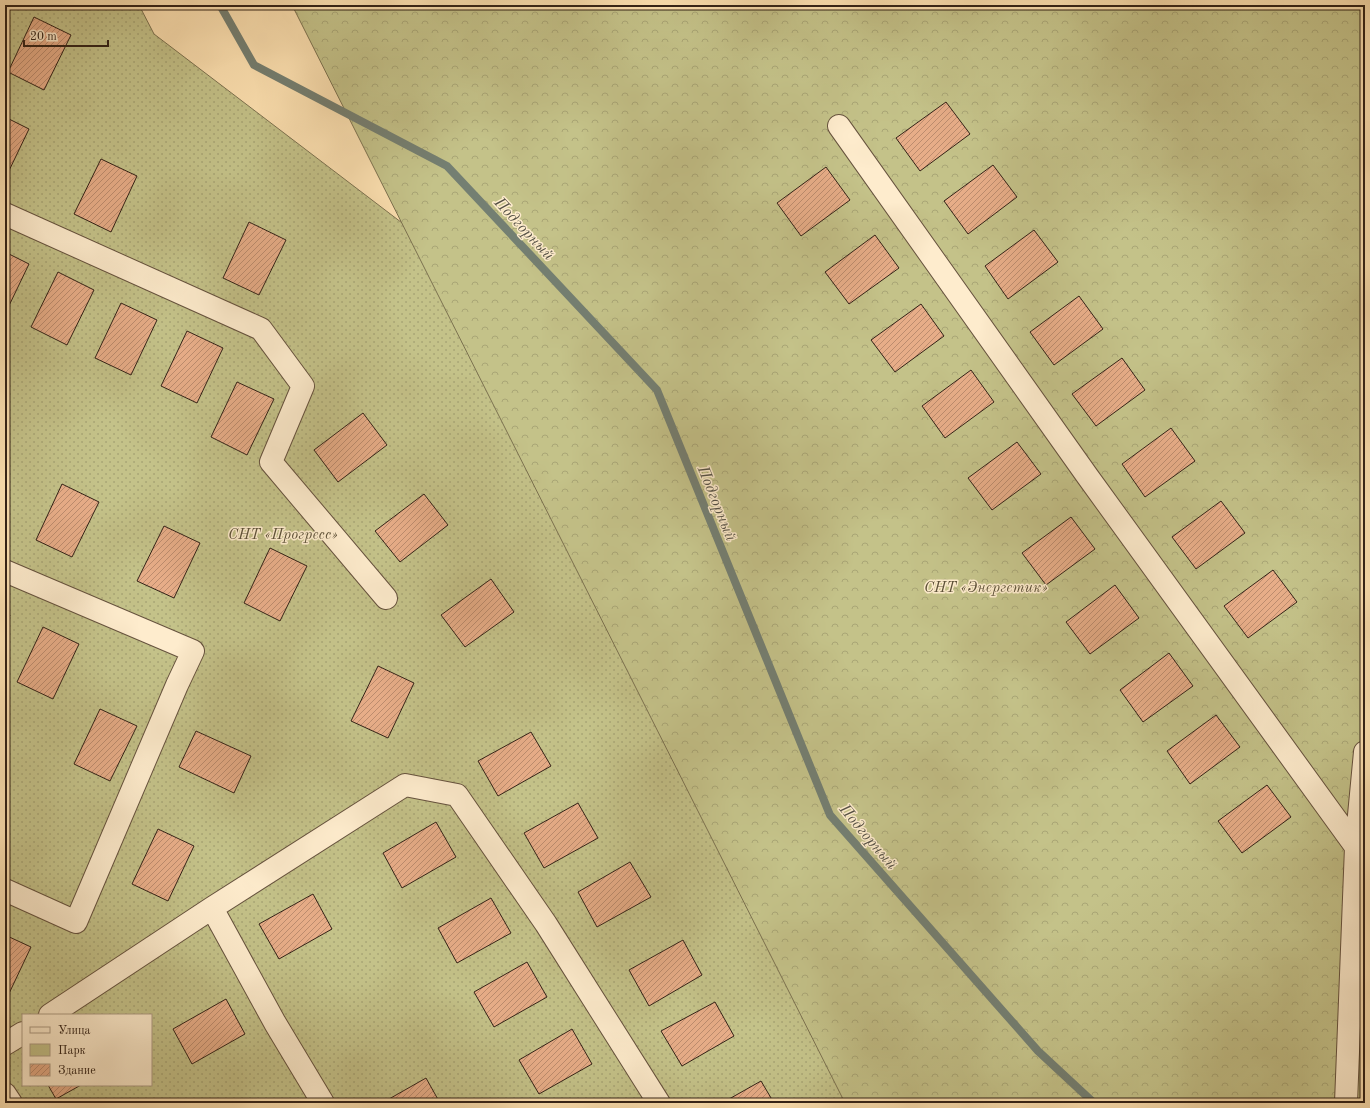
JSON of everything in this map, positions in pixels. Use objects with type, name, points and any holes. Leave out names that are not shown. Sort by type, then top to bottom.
[{"type":"street","points":[[839,126],[1088,477],[1356,846]]},
{"type":"street","points":[[5,214],[261,329],[303,386],[271,462],[386,598]]},
{"type":"street","points":[[5,571],[193,651],[177,685],[76,922],[5,890]]},
{"type":"street","points":[[1346,1103],[1356,846],[1365,752]]},
{"type":"street","points":[[52,1014],[212,908],[405,786],[457,795],[546,924],[658,1103]]},
{"type":"street","points":[[212,908],[275,1023],[323,1103]]},
{"type":"street","points":[[5,1044],[22,1034]]},
{"type":"street","points":[[5,1094],[11,1103]]},
{"type":"green space","name":"СНТ «Прогресс»","points":[[5,5],[139,5],[154,34],[498,296],[1346,1103],[5,1103]]},
{"type":"green space","name":"СНТ «Энергетик»","points":[[292,5],[1365,5],[1365,1103],[845,1103]]},
{"type":"building","points":[[34,17],[71,35],[44,90],[8,72]]},
{"type":"building","points":[[946,102],[970,134],[920,171],[896,138]]},
{"type":"building","points":[[5,117],[29,129],[5,179]]},
{"type":"building","points":[[101,159],[137,176],[111,232],[74,214]]},
{"type":"building","points":[[993,165],[1017,197],[968,234],[944,201]]},
{"type":"building","points":[[826,167],[850,200],[801,236],[777,203]]},
{"type":"building","points":[[249,222],[286,240],[259,295],[223,278]]},
{"type":"building","points":[[1034,230],[1058,262],[1008,299],[985,266]]},
{"type":"building","points":[[875,235],[899,268],[849,304],[825,272]]},
{"type":"building","points":[[5,252],[29,264],[5,314]]},
{"type":"building","points":[[58,272],[94,290],[67,345],[31,327]]},
{"type":"building","points":[[1079,296],[1103,329],[1054,365],[1030,332]]},
{"type":"building","points":[[121,303],[157,320],[131,375],[95,358]]},
{"type":"building","points":[[921,304],[944,336],[895,372],[871,340]]},
{"type":"building","points":[[187,331],[223,348],[197,403],[161,386]]},
{"type":"building","points":[[1122,358],[1145,390],[1096,426],[1072,394]]},
{"type":"building","points":[[971,370],[994,402],[945,438],[922,406]]},
{"type":"building","points":[[237,382],[274,399],[247,455],[211,437]]},
{"type":"building","points":[[363,413],[387,445],[338,482],[314,450]]},
{"type":"building","points":[[1171,428],[1195,461],[1145,497],[1122,464]]},
{"type":"building","points":[[1017,442],[1041,474],[992,510],[968,478]]},
{"type":"building","points":[[62,484],[99,502],[72,557],[36,540]]},
{"type":"building","points":[[424,494],[448,525],[400,562],[375,531]]},
{"type":"building","points":[[1221,501],[1245,533],[1196,569],[1172,537]]},
{"type":"building","points":[[1071,517],[1095,549],[1046,585],[1022,553]]},
{"type":"building","points":[[164,526],[200,543],[174,598],[137,581]]},
{"type":"building","points":[[270,548],[307,566],[280,621],[244,603]]},
{"type":"building","points":[[1273,570],[1297,602],[1248,638],[1224,606]]},
{"type":"building","points":[[491,579],[514,612],[465,647],[441,615]]},
{"type":"building","points":[[1115,585],[1139,618],[1090,654],[1066,622]]},
{"type":"building","points":[[5,613],[10,615],[5,627]]},
{"type":"building","points":[[43,627],[79,644],[53,699],[17,682]]},
{"type":"building","points":[[1169,653],[1193,686],[1143,722],[1120,690]]},
{"type":"building","points":[[378,666],[414,683],[388,738],[351,721]]},
{"type":"building","points":[[100,709],[137,726],[110,781],[74,764]]},
{"type":"building","points":[[1216,715],[1240,747],[1190,784],[1167,751]]},
{"type":"building","points":[[196,731],[251,756],[234,793],[179,767]]},
{"type":"building","points":[[531,732],[551,766],[498,796],[478,761]]},
{"type":"building","points":[[1267,785],[1291,817],[1242,853],[1218,821]]},
{"type":"building","points":[[578,803],[598,838],[544,868],[524,833]]},
{"type":"building","points":[[436,822],[456,857],[402,888],[383,853]]},
{"type":"building","points":[[158,829],[194,846],[168,901],[132,884]]},
{"type":"building","points":[[630,862],[651,897],[597,927],[578,892]]},
{"type":"building","points":[[313,894],[332,929],[279,959],[259,924]]},
{"type":"building","points":[[491,898],[511,933],[457,963],[438,928]]},
{"type":"building","points":[[5,935],[31,947],[5,1002]]},
{"type":"building","points":[[683,940],[702,975],[649,1006],[629,970]]},
{"type":"building","points":[[527,962],[547,997],[494,1027],[474,992]]},
{"type":"building","points":[[226,999],[245,1034],[192,1064],[173,1029]]},
{"type":"building","points":[[715,1002],[734,1036],[682,1066],[661,1031]]},
{"type":"building","points":[[572,1029],[592,1064],[539,1094],[519,1060]]},
{"type":"building","points":[[426,1078],[440,1103],[382,1103]]},
{"type":"building","points":[[761,1081],[774,1103],[722,1103]]},
{"type":"building","points":[[49,1086],[79,1086],[56,1099]]},
{"type":"waterway","name":"Подгорный","points":[[220,5],[254,65],[447,166],[657,390],[830,815],[1038,1051],[1094,1103]]}]
